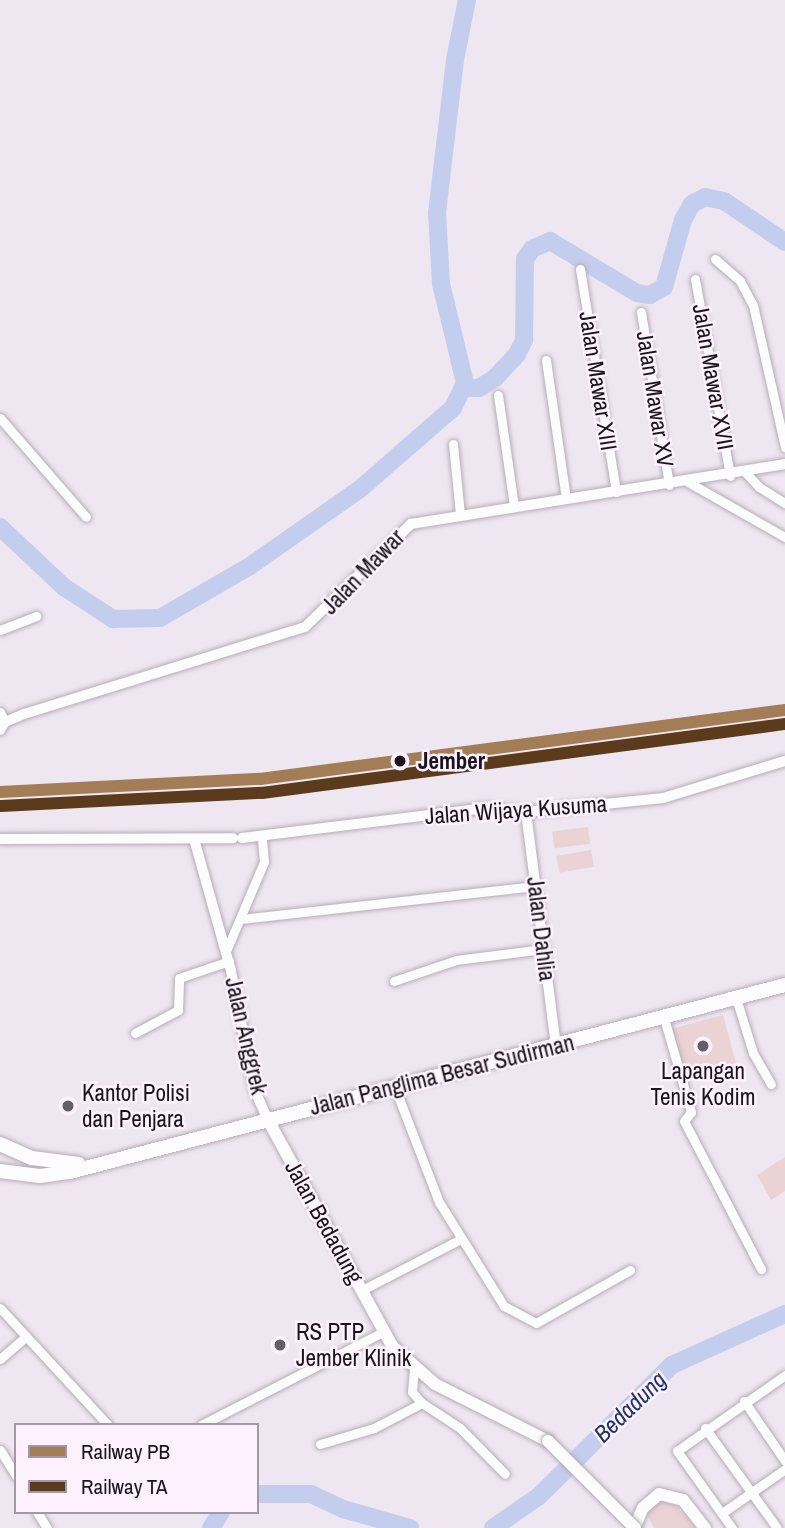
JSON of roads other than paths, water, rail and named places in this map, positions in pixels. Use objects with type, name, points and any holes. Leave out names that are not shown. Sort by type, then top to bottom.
[{"type":"main road","name":"Jalan Panglima Besar Sudirman","points":[[0,1171],[40,1176],[98,1165],[785,985]]},
{"type":"main road","name":"Jalan Bedadung","points":[[268,1120],[362,1290],[381,1333],[414,1369],[453,1394],[496,1411],[548,1441],[634,1528]]},
{"type":"main road","name":"Jalan Panglima Besar Sudirman","points":[[0,1144],[43,1161],[98,1165]]},
{"type":"main road","points":[[634,1528],[643,1508],[659,1494],[683,1500],[705,1528]]},
{"type":"street","points":[[715,259],[740,281],[753,305],[767,384],[785,447]]},
{"type":"street","name":"Jalan Mawar XIII","points":[[580,269],[616,492]]},
{"type":"street","name":"Jalan Mawar XVII","points":[[695,279],[730,476]]},
{"type":"street","name":"Jalan Mawar XV","points":[[641,312],[669,485]]},
{"type":"street","points":[[546,360],[566,499]]},
{"type":"street","points":[[498,395],[514,506]]},
{"type":"street","points":[[0,418],[86,517]]},
{"type":"street","points":[[453,444],[460,514]]},
{"type":"street","name":"Jalan Mawar","points":[[1,724],[305,627],[350,587],[393,536],[411,524],[460,514],[730,476],[785,464]]},
{"type":"street","points":[[746,473],[759,487],[785,503]]},
{"type":"street","points":[[688,482],[785,537]]},
{"type":"street","points":[[0,630],[36,616]]},
{"type":"street","name":"Jalan Wijaya Kusuma","points":[[0,839],[262,837],[486,808],[526,812],[663,798],[785,761]]},
{"type":"street","name":"Jalan Dahlia","points":[[526,812],[555,1046]]},
{"type":"street","name":"Jalan Anggrek","points":[[227,956],[264,862],[262,837]]},
{"type":"street","name":"Jalan Anggrek","points":[[194,839],[227,956],[255,1091],[268,1120]]},
{"type":"street","points":[[241,919],[536,886]]},
{"type":"street","points":[[394,981],[456,960],[543,950]]},
{"type":"street","points":[[135,1033],[178,1010],[179,978],[227,956]]},
{"type":"street","points":[[736,998],[753,1054],[771,1084]]},
{"type":"street","points":[[664,1018],[691,1112],[684,1121],[761,1269]]},
{"type":"street","points":[[396,1087],[439,1202],[459,1240],[503,1306],[536,1323],[629,1270]]},
{"type":"street","points":[[362,1290],[459,1240]]},
{"type":"street","points":[[0,1308],[24,1338],[106,1423]]},
{"type":"street","points":[[205,1423],[381,1333]]},
{"type":"street","points":[[0,1359],[24,1338]]},
{"type":"street","points":[[414,1369],[412,1392],[422,1403],[460,1428],[505,1474]]},
{"type":"street","points":[[732,1528],[677,1451],[705,1428],[785,1375]]},
{"type":"street","points":[[744,1401],[785,1461]]},
{"type":"street","points":[[320,1444],[374,1428],[422,1403]]},
{"type":"street","points":[[705,1428],[778,1528]]},
{"type":"street","points":[[0,1450],[14,1473]]},
{"type":"street","points":[[722,1513],[785,1469]]},
{"type":"waterway","points":[[0,527],[64,587],[113,619],[160,618],[250,566],[360,489],[453,408],[465,383],[441,284],[437,213],[455,60],[467,0]]},
{"type":"waterway","points":[[463,388],[479,388],[495,378],[517,354],[524,340],[525,259],[532,249],[550,241],[637,293],[650,295],[664,287],[683,220],[692,204],[705,197],[724,201],[785,242]]},
{"type":"waterway","name":"Bedadung","points":[[493,1528],[539,1496],[672,1365],[785,1314]]},
{"type":"waterway","name":"Bedadung","points":[[259,1494],[311,1494],[343,1509],[410,1528]]},
{"type":"waterway","name":"Bedadung","points":[[211,1528],[220,1514]]},
{"type":"rail line","name":"PB","points":[[0,792],[260,779],[785,710]]},
{"type":"rail line","name":"TA","points":[[1,806],[262,793],[785,724]]},
{"type":"place","name":"Jember","points":[[400,761]]},
{"type":"place","name":"Lapangan Tenis Kodim","points":[[703,1046]]},
{"type":"place","name":"Kantor Polisi dan Penjara","points":[[68,1106]]},
{"type":"place","name":"RS PTP Jember Klinik","points":[[280,1345]]}]
